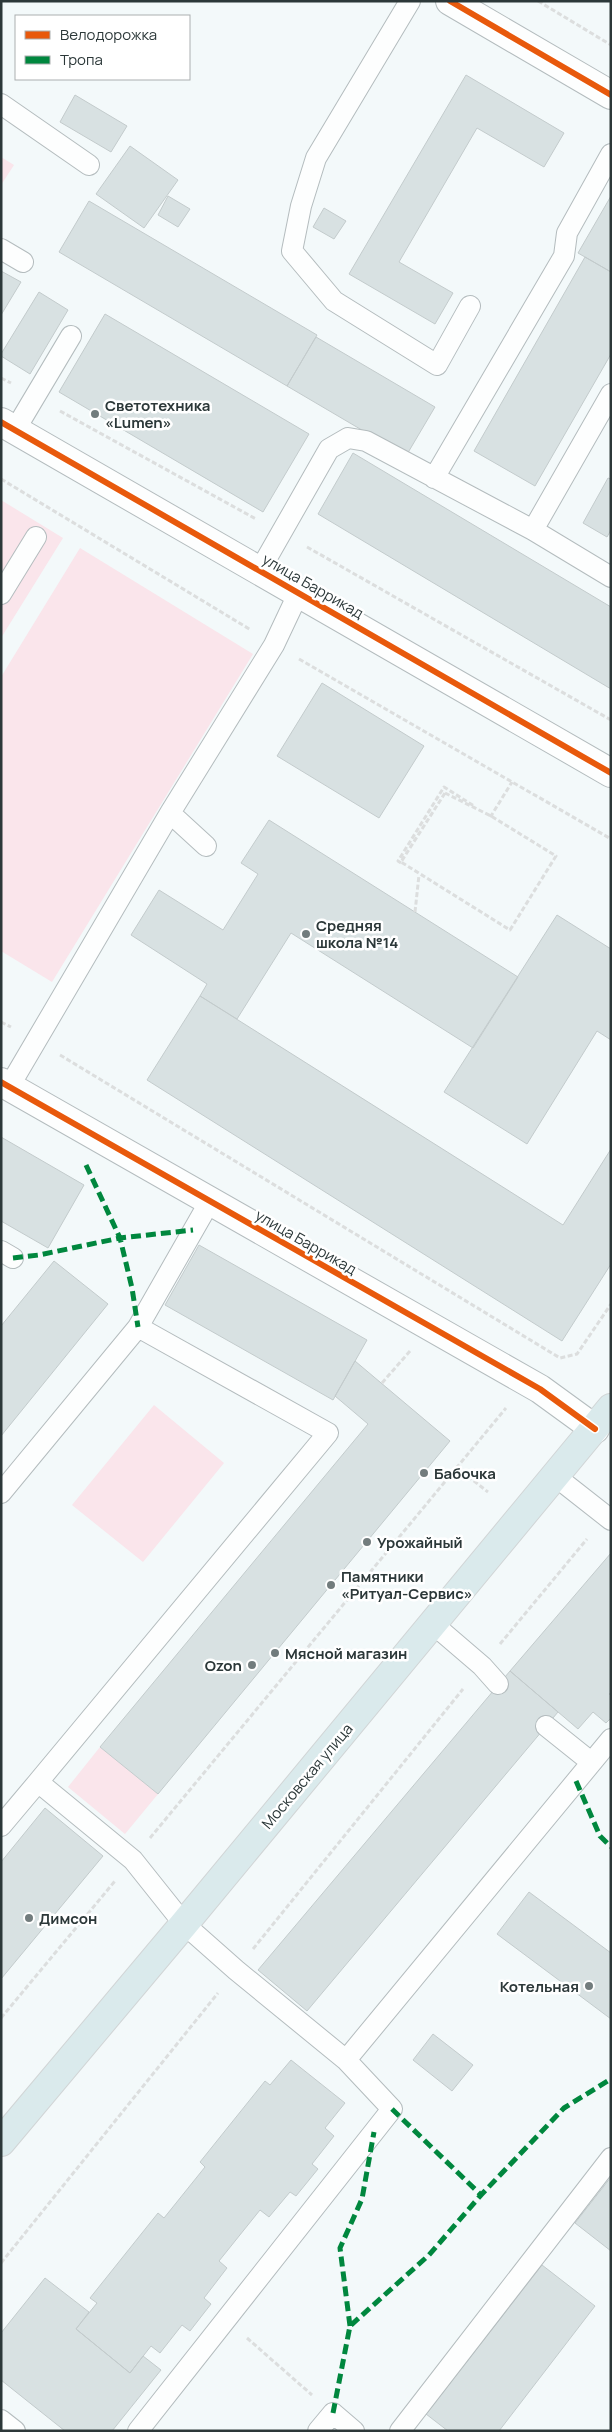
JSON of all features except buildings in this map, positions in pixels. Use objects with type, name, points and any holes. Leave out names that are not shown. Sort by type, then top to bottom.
[{"type":"main road","name":"Московская улица","points":[[1,2142],[603,1418]]},
{"type":"street","points":[[450,1],[611,95]]},
{"type":"street","name":"улица Баррикад","points":[[8,426],[611,773]]},
{"type":"street","name":"улица Баррикад","points":[[5,1084],[540,1390],[603,1418]]},
{"type":"lane","points":[[410,1],[316,158],[301,206],[292,251],[334,301],[437,365],[470,306]]},
{"type":"lane","points":[[1,104],[89,165]]},
{"type":"lane","points":[[434,478],[564,256],[567,233],[611,154]]},
{"type":"lane","points":[[1,249],[24,262]]},
{"type":"lane","points":[[8,426],[71,336]]},
{"type":"lane","points":[[533,530],[611,394]]},
{"type":"lane","points":[[260,570],[329,449],[348,438],[366,441],[533,530],[611,577]]},
{"type":"lane","points":[[1,594],[36,537]]},
{"type":"lane","points":[[5,1084],[36,1041],[170,813],[274,645],[299,592]]},
{"type":"lane","points":[[170,813],[206,846]]},
{"type":"lane","points":[[1,1493],[138,1328],[210,1201]]},
{"type":"lane","points":[[1,1826],[328,1433],[138,1328]]},
{"type":"lane","points":[[555,1476],[608,1518]]},
{"type":"lane","points":[[433,1624],[482,1666],[498,1684]]},
{"type":"lane","points":[[546,1726],[591,1762]]},
{"type":"lane","points":[[346,2060],[611,1739]]},
{"type":"lane","points":[[38,1782],[133,1860],[184,1924],[236,1970],[346,2060],[392,2109],[138,2431]]},
{"type":"lane","points":[[400,2431],[611,2158]]},
{"type":"lane","points":[[318,2431],[333,2413],[354,2431]]},
{"type":"lane","points":[[1,2420],[15,2431]]},
{"type":"path","points":[[538,1],[611,45]]},
{"type":"path","points":[[1,479],[274,645],[611,839]]},
{"type":"path","points":[[491,816],[512,782]]},
{"type":"path","points":[[445,793],[491,816],[556,856],[510,930],[401,862],[445,793]]},
{"type":"path","points":[[416,912],[419,874]]},
{"type":"path","points":[[1,1022],[36,1041],[560,1358],[577,1354],[611,1304]]},
{"type":"path","points":[[382,1383],[410,1351]]},
{"type":"path","points":[[1,2018],[504,1409],[540,1390],[560,1358]]},
{"type":"path","points":[[456,1468],[488,1492]]},
{"type":"path","points":[[1,2263],[482,1666],[608,1518]]},
{"type":"path","points":[[226,2319],[333,2413]]},
{"type":"shaded area","points":[[1,157],[14,165],[1,185]]},
{"type":"shaded area","points":[[1,500],[63,538],[1,638]]},
{"type":"shaded area","points":[[80,548],[253,654],[52,982],[1,951],[1,677]]},
{"type":"shaded area","points":[[154,1405],[224,1463],[143,1562],[72,1505]]},
{"type":"shaded area","points":[[100,1747],[158,1794],[125,1834],[68,1787]]},
{"type":"marked path","points":[[86,1165],[120,1238],[132,1288],[138,1327]]},
{"type":"marked path","points":[[13,1258],[39,1255],[120,1238],[193,1230]]},
{"type":"marked path","points":[[576,1781],[600,1836],[611,1847]]},
{"type":"marked path","points":[[392,2109],[481,2195],[564,2108],[611,2079]]},
{"type":"marked path","points":[[350,2326],[340,2248],[362,2199],[374,2132]]},
{"type":"marked path","points":[[333,2413],[350,2326],[429,2255],[481,2195]]},
{"type":"cycle path","points":[[450,1],[611,95]]},
{"type":"cycle path","points":[[1,422],[611,773]]},
{"type":"cycle path","points":[[1,1082],[540,1389],[595,1429]]},
{"type":"place","name":"Светотехника «Lumen»","points":[[95,414]]},
{"type":"place","name":"Средняя школа №14","points":[[306,934]]},
{"type":"place","name":"Бабочка","points":[[424,1473]]},
{"type":"place","name":"Урожайный","points":[[367,1542]]},
{"type":"place","name":"Памятники «Ритуал-Сервис»","points":[[331,1585]]},
{"type":"place","name":"Мясной магазин","points":[[275,1653]]},
{"type":"place","name":"Ozon","points":[[252,1665]]},
{"type":"place","name":"Димсон","points":[[29,1918]]},
{"type":"place","name":"Котельная","points":[[589,1986]]}]
